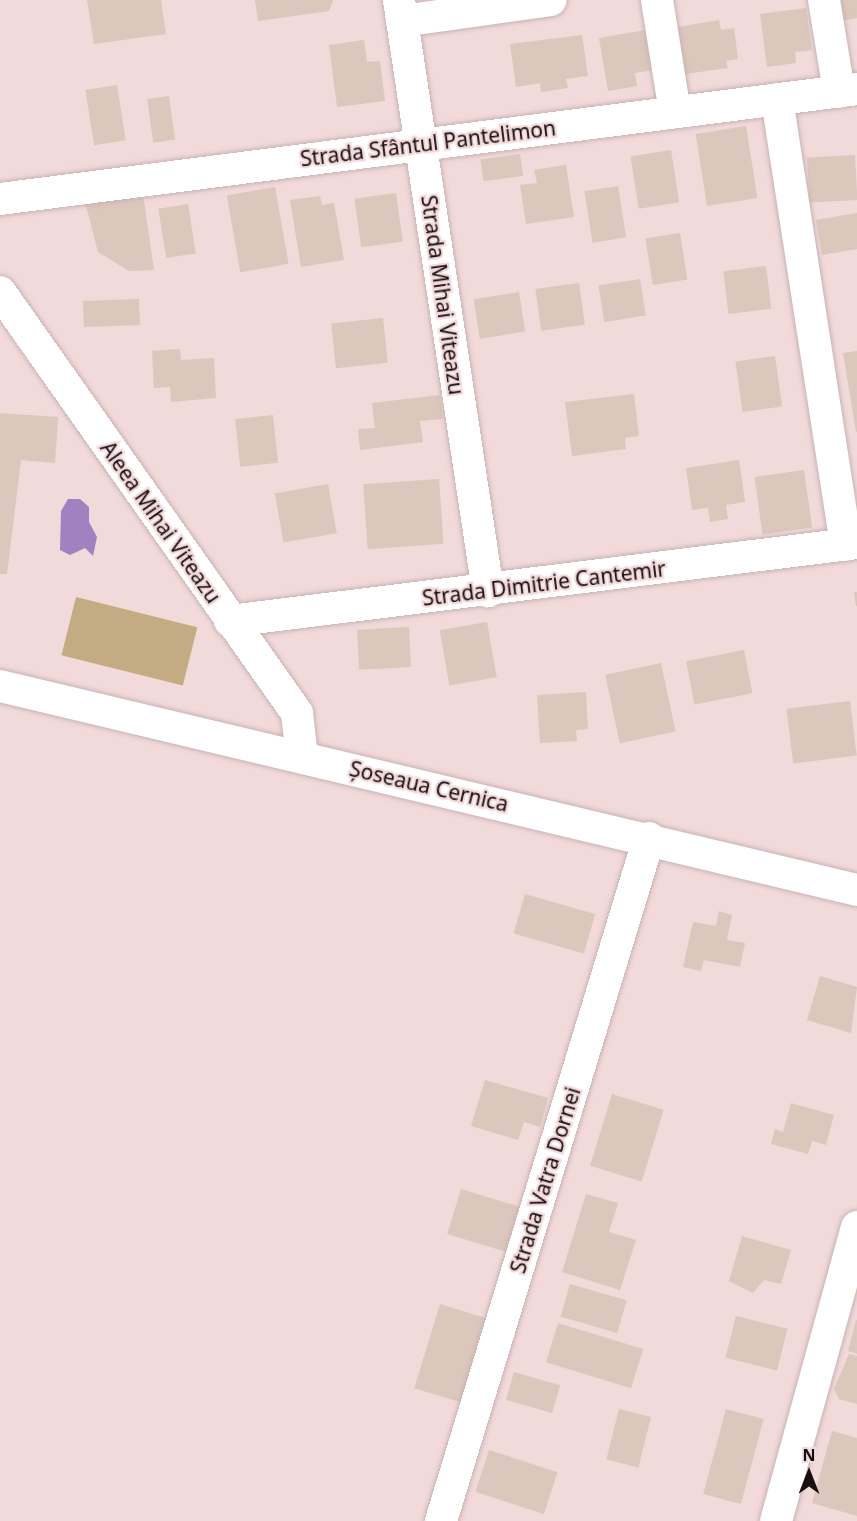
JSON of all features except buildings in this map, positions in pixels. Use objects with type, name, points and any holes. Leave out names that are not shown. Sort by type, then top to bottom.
[{"type":"street","points":[[400,11],[551,0]]},
{"type":"street","points":[[657,0],[675,112]]},
{"type":"street","points":[[824,0],[848,90]]},
{"type":"street","name":"Strada Mihai Viteazu","points":[[400,11],[488,591]]},
{"type":"street","name":"Strada Sfântul Pantelimon","points":[[0,199],[421,143],[848,90]]},
{"type":"street","points":[[777,99],[851,544]]},
{"type":"street","name":"Aleea Mihai Viteazu","points":[[0,292],[297,713],[302,757]]},
{"type":"street","name":"Strada Dimitrie Cantemir","points":[[230,621],[488,591],[851,544]]},
{"type":"street","name":"Șoseaua Cernica","points":[[0,686],[649,838],[857,890]]},
{"type":"street","name":"Strada Vatra Dornei","points":[[441,1521],[649,838]]},
{"type":"street","points":[[776,1521],[857,1227]]},
{"type":"shaded area","points":[[68,499],[80,499],[89,507],[89,522],[97,537],[93,556],[85,548],[70,555],[60,550],[61,511]]},
{"type":"shaded area","points":[[76,597],[197,627],[183,685],[61,655]]}]
